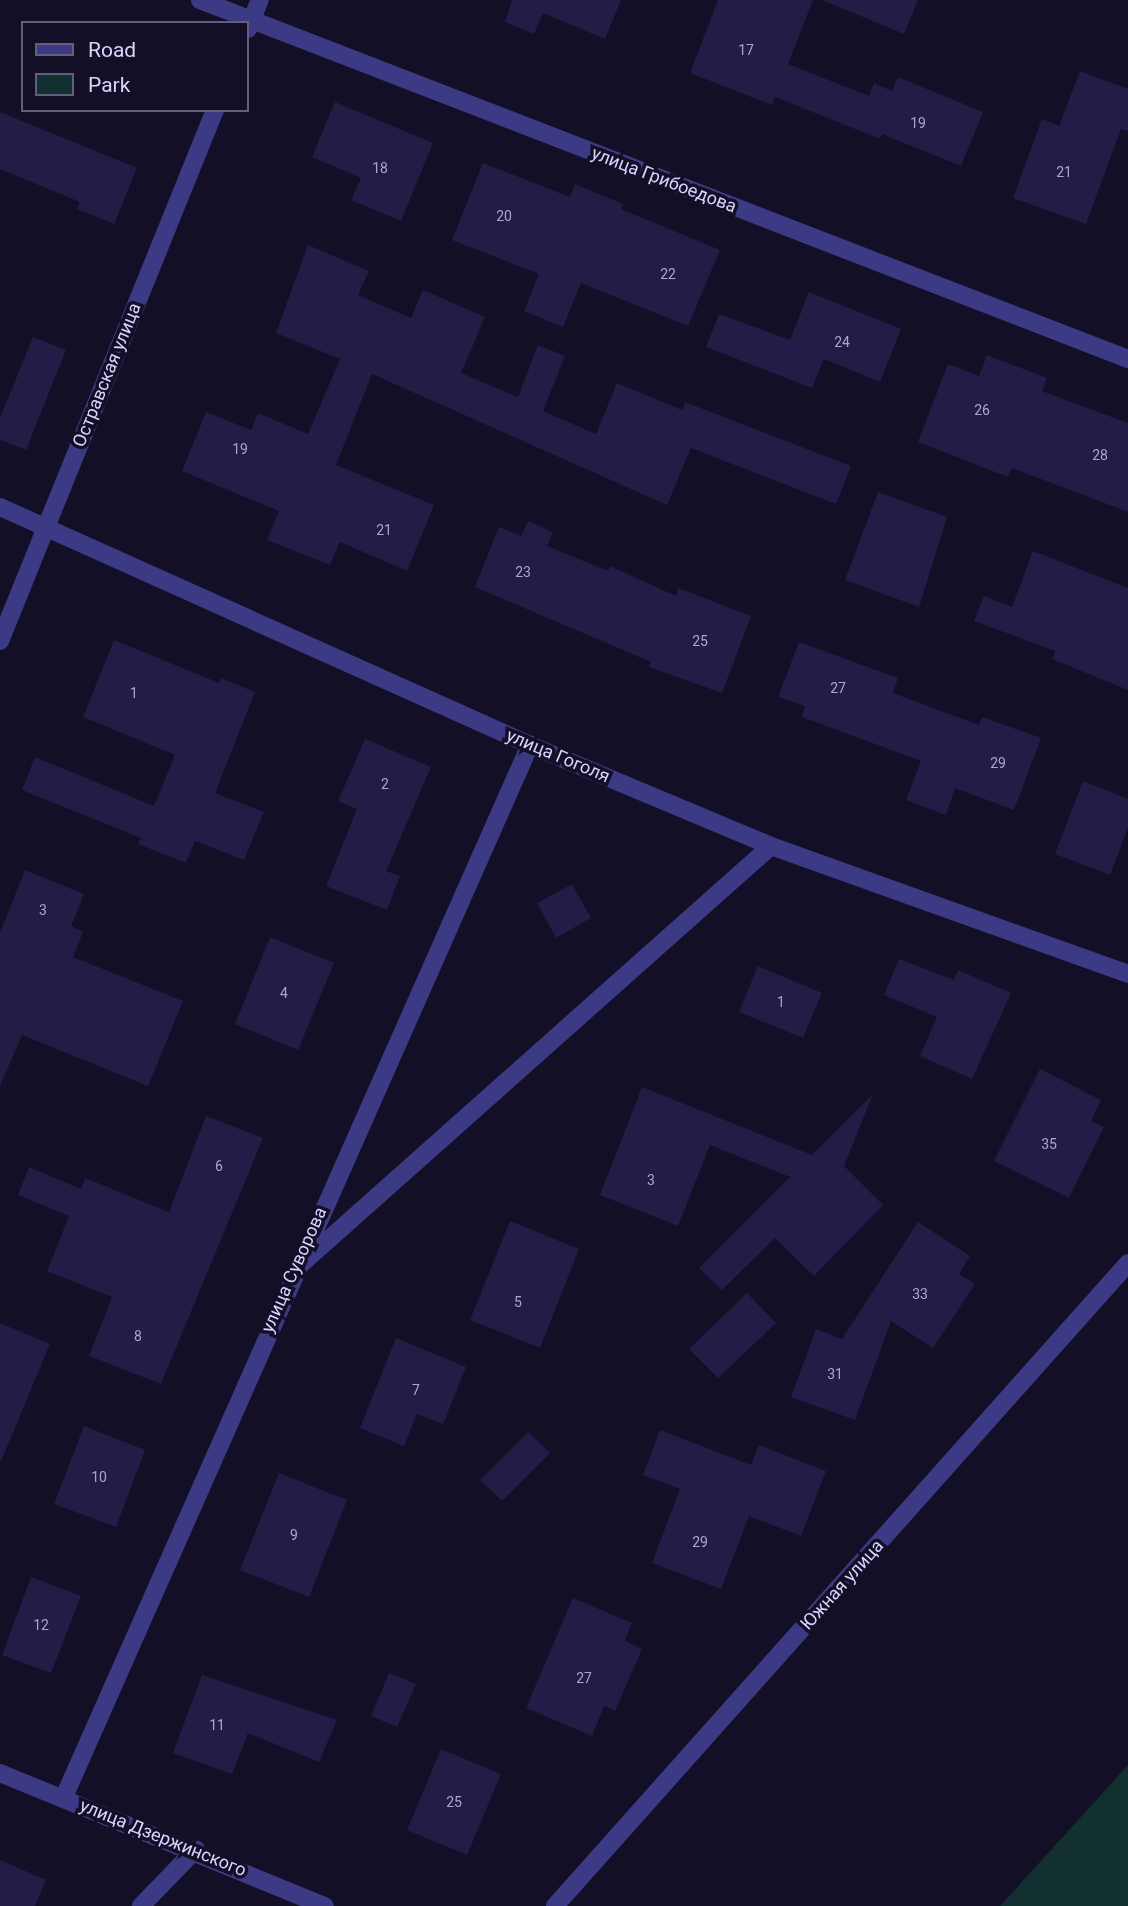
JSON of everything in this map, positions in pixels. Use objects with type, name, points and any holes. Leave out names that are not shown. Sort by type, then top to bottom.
[{"type":"street","name":"улица Грибоедова","points":[[200,0],[240,21]]},
{"type":"street","points":[[249,26],[260,0]]},
{"type":"street","name":"улица Грибоедова","points":[[249,26],[1128,359]]},
{"type":"street","name":"Остравская улица","points":[[0,641],[214,112]]},
{"type":"street","name":"улица Гоголя","points":[[0,507],[46,525],[530,745],[771,846],[1128,974]]},
{"type":"street","name":"улица Суворова","points":[[64,1797],[294,1270],[530,745]]},
{"type":"street","points":[[294,1270],[771,846]]},
{"type":"street","name":"Южная улица","points":[[555,1906],[1128,1263]]},
{"type":"street","name":"улица Дзержинского","points":[[0,1773],[196,1849],[325,1906]]},
{"type":"street","points":[[141,1906],[196,1849]]},
{"type":"green space","points":[[1128,1765],[1128,1906],[1000,1906]]},
{"type":"building","points":[[512,0],[621,0],[605,39],[543,13],[534,34],[505,22]]},
{"type":"building","points":[[718,0],[813,0],[788,64],[869,96],[874,83],[892,91],[898,77],[983,112],[961,166],[882,134],[880,139],[775,97],[772,105],[690,73]]},
{"type":"building","points":[[822,0],[918,0],[904,34]]},
{"type":"building","points":[[1080,71],[1128,89],[1128,131],[1121,129],[1086,224],[1013,198],[1042,119],[1059,126]]},
{"type":"building","points":[[335,102],[433,143],[401,221],[351,200],[361,178],[312,157]]},
{"type":"building","points":[[0,112],[137,168],[114,224],[77,209],[80,202],[0,169]]},
{"type":"building","points":[[483,163],[570,197],[575,184],[623,204],[621,209],[720,250],[688,326],[581,283],[563,327],[524,311],[539,274],[452,240]]},
{"type":"building","points":[[308,245],[369,271],[358,295],[411,318],[423,290],[485,317],[461,373],[518,397],[538,345],[565,356],[543,411],[596,434],[617,383],[682,410],[685,402],[851,466],[836,504],[691,448],[667,505],[372,374],[336,465],[434,505],[407,571],[340,542],[330,565],[267,540],[279,511],[182,471],[206,412],[251,430],[258,413],[308,434],[340,359],[276,333]]},
{"type":"building","points":[[809,292],[901,329],[880,382],[824,359],[812,388],[706,347],[719,314],[790,340]]},
{"type":"building","points":[[33,337],[66,350],[26,450],[0,440],[0,418]]},
{"type":"building","points":[[987,355],[1047,378],[1042,391],[1128,423],[1128,512],[1012,468],[1008,477],[918,442],[948,364],[979,376]]},
{"type":"building","points":[[878,492],[947,517],[919,607],[845,580]]},
{"type":"building","points":[[528,521],[553,532],[547,546],[608,571],[610,566],[676,596],[678,588],[751,616],[722,693],[649,667],[651,662],[475,587],[499,527],[521,536]]},
{"type":"building","points":[[1033,551],[1128,588],[1128,690],[1052,659],[1055,651],[974,621],[984,596],[1012,607]]},
{"type":"building","points":[[114,640],[219,683],[221,678],[255,692],[215,793],[264,812],[244,860],[195,841],[186,863],[138,844],[141,838],[22,790],[35,757],[154,806],[175,755],[83,717]]},
{"type":"building","points":[[799,642],[898,678],[893,693],[979,725],[982,717],[1041,738],[1014,810],[955,788],[946,815],[906,800],[921,761],[802,717],[805,706],[778,697]]},
{"type":"building","points":[[365,739],[431,767],[386,871],[400,876],[387,910],[326,886],[357,809],[338,801]]},
{"type":"building","points":[[1083,781],[1128,799],[1128,828],[1110,875],[1055,854]]},
{"type":"building","points":[[25,870],[84,894],[71,926],[83,932],[73,957],[183,1001],[148,1086],[22,1035],[0,1086],[0,933]]},
{"type":"building","points":[[572,884],[591,918],[556,938],[537,903]]},
{"type":"building","points":[[270,937],[334,963],[298,1050],[235,1024]]},
{"type":"building","points":[[899,959],[954,980],[958,970],[1011,993],[972,1079],[920,1056],[937,1017],[884,995]]},
{"type":"building","points":[[758,966],[822,993],[803,1038],[739,1012]]},
{"type":"building","points":[[1040,1069],[1101,1100],[1091,1121],[1104,1127],[1069,1198],[994,1161]]},
{"type":"building","points":[[642,1087],[812,1155],[873,1094],[844,1166],[883,1205],[814,1276],[775,1238],[722,1290],[699,1268],[790,1177],[710,1145],[678,1226],[600,1195]]},
{"type":"building","points":[[206,1116],[263,1138],[161,1384],[89,1356],[112,1297],[47,1271],[69,1216],[18,1195],[29,1167],[81,1189],[85,1178],[169,1212]]},
{"type":"building","points":[[510,1221],[579,1249],[540,1348],[470,1320]]},
{"type":"building","points":[[918,1222],[970,1256],[959,1274],[975,1284],[933,1348],[891,1321],[855,1420],[791,1397],[816,1329],[842,1339]]},
{"type":"building","points":[[747,1293],[776,1323],[718,1378],[689,1349]]},
{"type":"building","points":[[0,1323],[50,1344],[1,1461],[0,1461]]},
{"type":"building","points":[[396,1338],[466,1367],[443,1424],[417,1414],[404,1446],[360,1428]]},
{"type":"building","points":[[84,1426],[145,1450],[116,1527],[54,1504]]},
{"type":"building","points":[[660,1430],[751,1465],[759,1445],[826,1471],[801,1536],[749,1516],[721,1589],[652,1563],[680,1489],[643,1475]]},
{"type":"building","points":[[528,1432],[550,1453],[502,1501],[480,1480]]},
{"type":"building","points":[[279,1473],[347,1500],[309,1597],[240,1570]]},
{"type":"building","points":[[31,1577],[81,1596],[51,1673],[2,1655]]},
{"type":"building","points":[[573,1598],[632,1623],[625,1641],[642,1649],[615,1711],[604,1706],[592,1736],[526,1708]]},
{"type":"building","points":[[389,1673],[416,1684],[397,1727],[371,1716]]},
{"type":"building","points":[[202,1675],[337,1720],[319,1762],[248,1733],[232,1774],[173,1753]]},
{"type":"building","points":[[441,1749],[501,1774],[467,1855],[407,1830]]},
{"type":"building","points":[[0,1860],[46,1880],[35,1906],[0,1906]]}]
